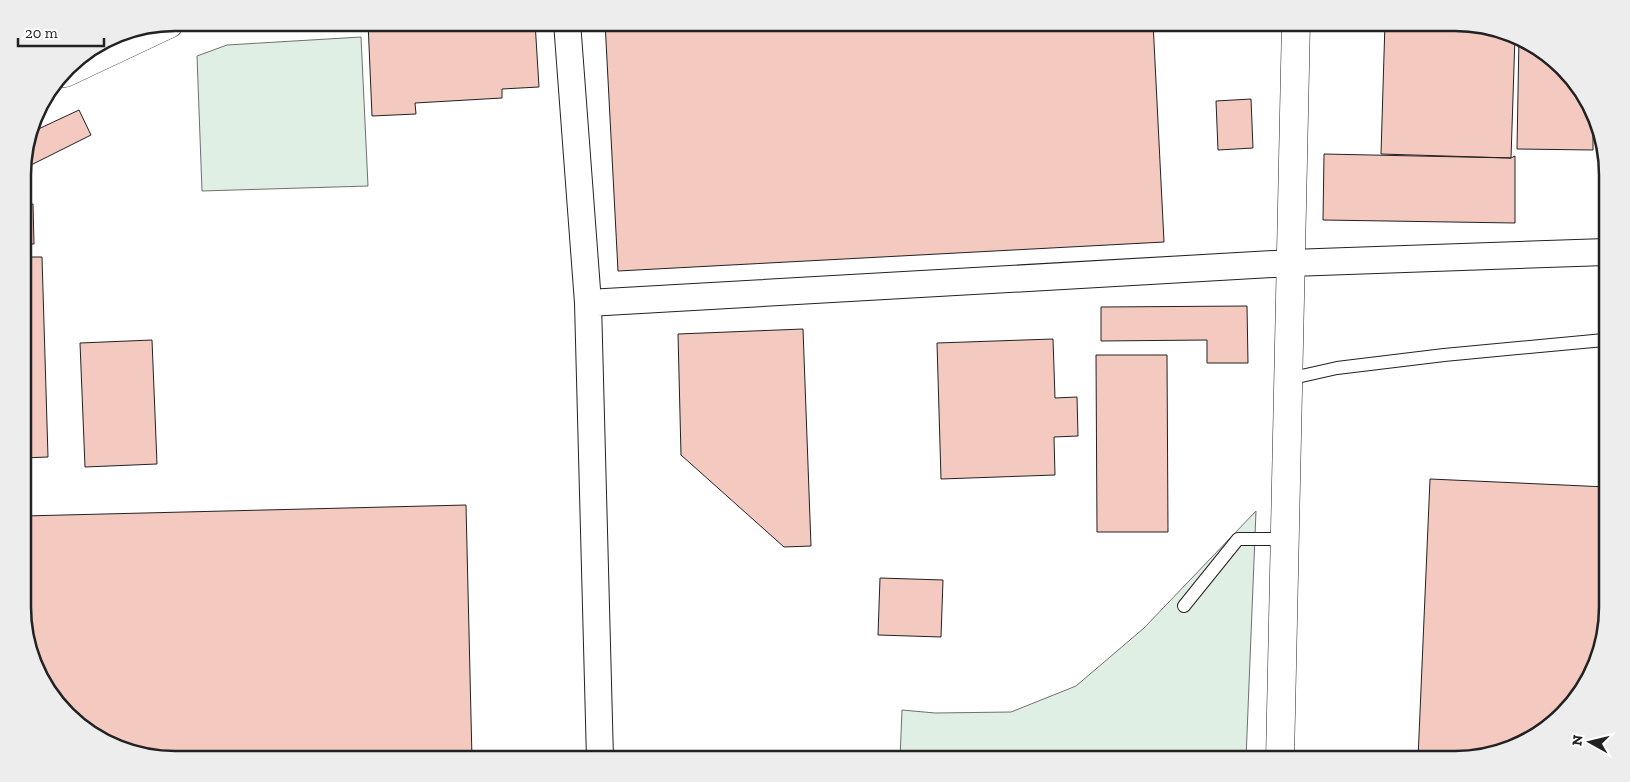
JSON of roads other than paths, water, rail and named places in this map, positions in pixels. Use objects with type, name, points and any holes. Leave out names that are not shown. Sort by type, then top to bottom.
[{"type":"street","points":[[567,31],[588,303],[600,751]]},
{"type":"street","points":[[1280,750],[1296,31]]},
{"type":"street","points":[[84,64],[147,34]]},
{"type":"street","points":[[588,303],[1290,263],[1599,252]]},
{"type":"lane","points":[[1288,379],[1337,368],[1435,356],[1599,340]]},
{"type":"lane","points":[[1184,606],[1238,539],[1285,539]]}]
